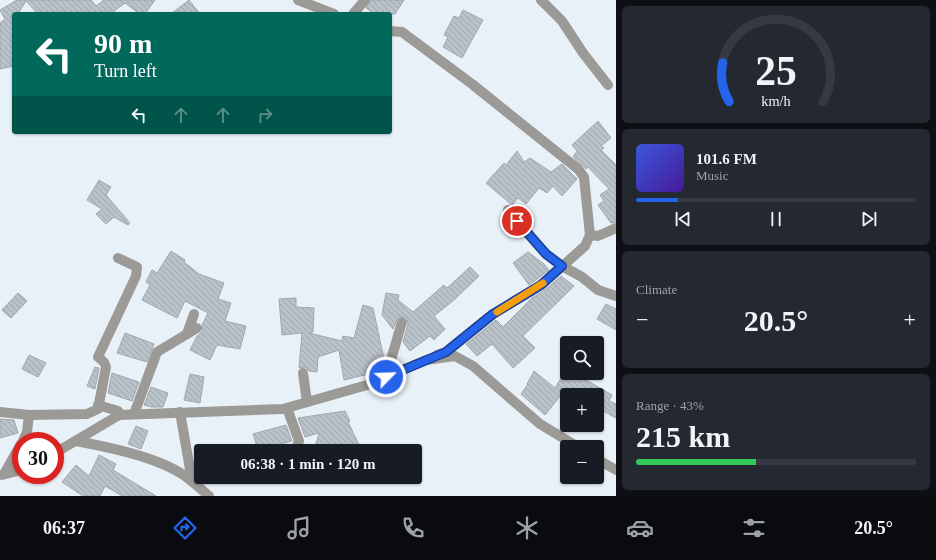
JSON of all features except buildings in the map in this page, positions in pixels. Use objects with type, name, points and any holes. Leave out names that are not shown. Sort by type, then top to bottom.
[{"type":"street","points":[[298,0],[329,12]]},
{"type":"street","points":[[355,12],[365,0]]},
{"type":"street","points":[[541,0],[562,21],[583,53],[608,85]]},
{"type":"street","points":[[64,448],[118,416],[134,414],[287,408],[367,385],[446,352],[493,314],[541,285],[585,246],[590,235],[584,177],[578,169],[472,84],[402,32],[392,31]]},
{"type":"street","points":[[508,210],[546,254],[562,266],[582,277],[598,290],[616,296]]},
{"type":"street","points":[[590,235],[598,236],[616,228]]},
{"type":"street","points":[[0,412],[29,415],[87,414],[98,409],[106,367],[104,362],[98,357],[136,276],[137,267],[118,258]]},
{"type":"street","points":[[187,334],[194,314]]},
{"type":"street","points":[[386,377],[402,322]]},
{"type":"street","points":[[134,414],[157,352],[197,328]]},
{"type":"street","points":[[426,360],[455,356],[472,366],[540,424],[566,440]]},
{"type":"street","points":[[303,373],[307,402]]},
{"type":"street","points":[[98,405],[118,412],[118,416]]},
{"type":"street","points":[[287,408],[299,441],[298,444]]},
{"type":"street","points":[[180,412],[192,482]]},
{"type":"street","points":[[27,432],[29,415]]},
{"type":"street","points":[[76,441],[106,446],[156,462],[184,475],[209,496]]},
{"type":"street","points":[[2,475],[12,459]]},
{"type":"street","points":[[604,463],[616,470]]},
{"type":"street","points":[[2,475],[12,472]]},
{"type":"slow traffic","points":[[497,312],[543,283]]},
{"type":"route","points":[[386,377],[446,352],[493,314],[541,285],[562,266],[546,254],[517,221]]}]
